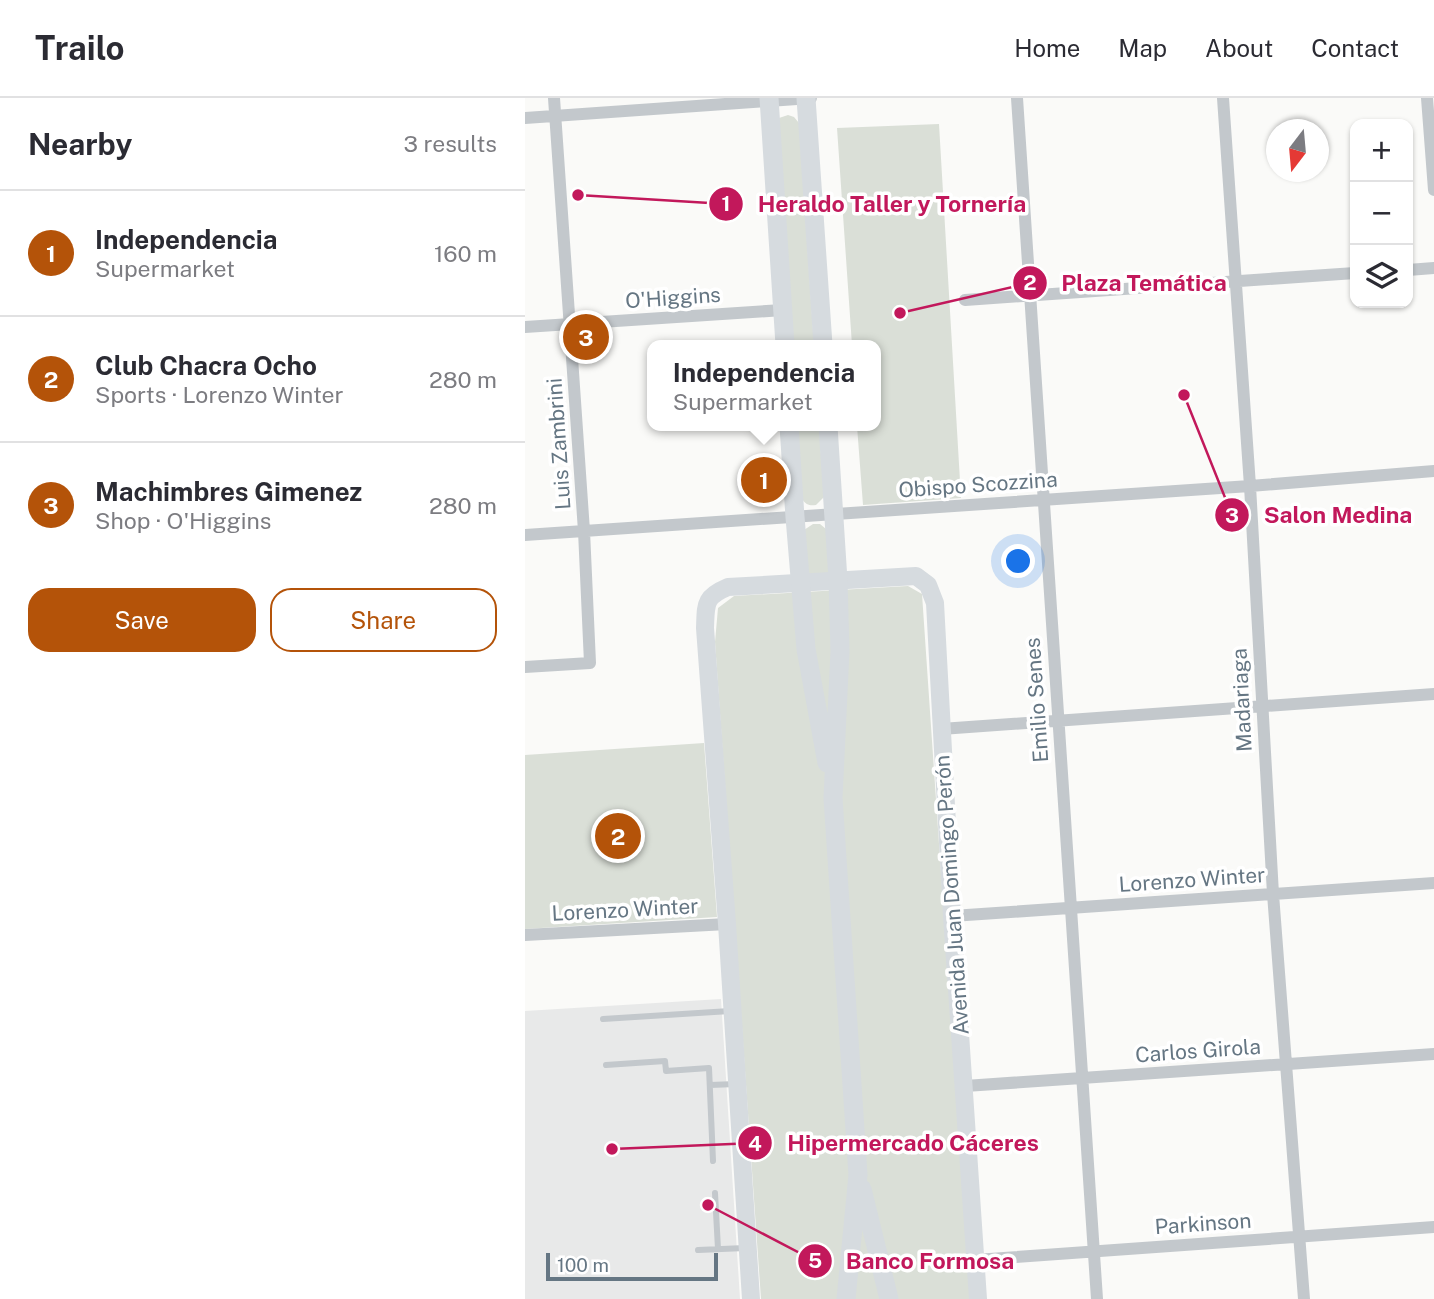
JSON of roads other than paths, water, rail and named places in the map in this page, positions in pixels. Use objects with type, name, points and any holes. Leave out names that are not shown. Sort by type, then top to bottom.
[{"type":"main road","points":[[806,98],[823,340]]},
{"type":"main road","points":[[769,100],[785,340]]},
{"type":"main road","points":[[789,431],[806,649],[833,799],[858,1175],[846,1299]]},
{"type":"main road","points":[[828,431],[835,514],[840,651],[833,799]]},
{"type":"main road","name":"Avenida Juan Domingo Perón","points":[[801,583],[916,576],[928,585],[935,603],[952,916],[978,1299]]},
{"type":"main road","points":[[751,1299],[705,628],[706,602],[715,593],[728,587],[801,583]]},
{"type":"main road","points":[[858,1175],[889,1299]]},
{"type":"street","name":"Luis Zambrini","points":[[525,667],[590,663],[584,531],[554,98]]},
{"type":"street","points":[[525,118],[813,98]]},
{"type":"street","name":"Emilio Senes","points":[[1017,98],[1097,1299]]},
{"type":"street","name":"Madariaga","points":[[1223,98],[1250,486],[1273,894],[1304,1299]]},
{"type":"street","points":[[1427,98],[1434,190]]},
{"type":"street","points":[[1413,270],[1434,268]]},
{"type":"street","points":[[965,300],[1350,273]]},
{"type":"street","name":"O'Higgins","points":[[525,327],[783,310]]},
{"type":"street","name":"Obispo Scozzina","points":[[525,536],[1434,471]]},
{"type":"street","points":[[941,729],[1434,694]]},
{"type":"street","name":"Lorenzo Winter","points":[[952,916],[1434,883]]},
{"type":"street","name":"Lorenzo Winter","points":[[525,935],[727,924]]},
{"type":"street","name":"Carlos Girola","points":[[965,1086],[1434,1055]]},
{"type":"street","name":"Parkinson","points":[[975,1259],[1434,1227]]},
{"type":"lane","points":[[603,1019],[732,1011]]},
{"type":"lane","points":[[606,1065],[665,1061],[666,1070],[709,1068],[713,1161]]},
{"type":"lane","points":[[710,1085],[737,1084]]},
{"type":"lane","points":[[715,1193],[718,1249]]},
{"type":"lane","points":[[698,1250],[747,1248]]},
{"type":"place","name":"Heraldo Taller y Tornería","points":[[578,195]]},
{"type":"place","name":"Plaza Temática","points":[[900,313]]},
{"type":"place","name":"Machimbres Gimenez","points":[[586,337]]},
{"type":"place","name":"Salon Medina","points":[[1184,395]]},
{"type":"place","name":"Independencia","points":[[764,480]]},
{"type":"place","name":"Club Chacra Ocho","points":[[618,836]]},
{"type":"place","name":"Hipermercado Cáceres","points":[[612,1149]]},
{"type":"place","name":"Banco Formosa","points":[[708,1205]]}]
